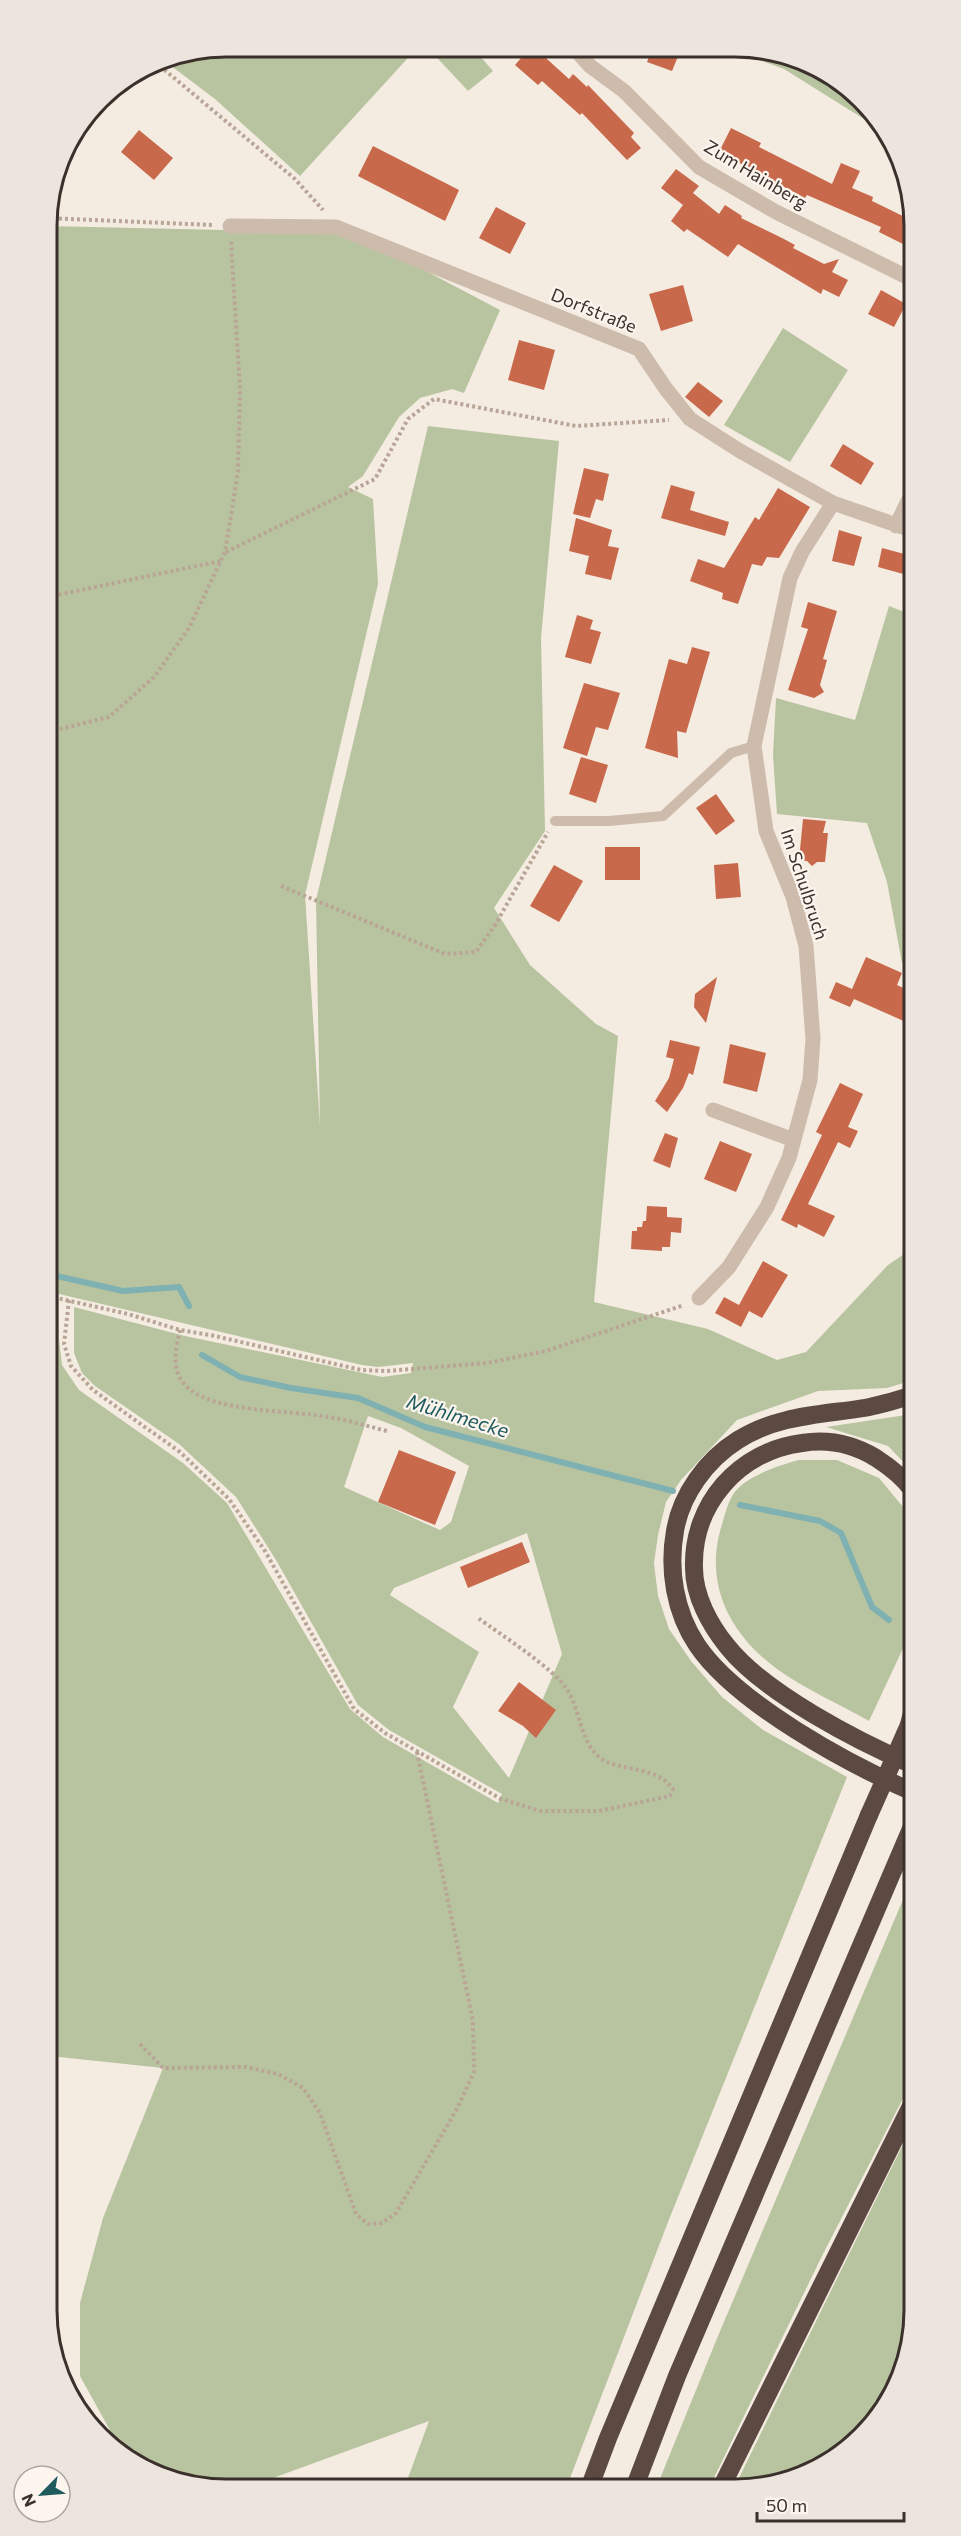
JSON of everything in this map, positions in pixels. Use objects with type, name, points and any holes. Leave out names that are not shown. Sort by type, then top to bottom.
[{"type":"highway","points":[[904,1397],[865,1408],[823,1412],[794,1418],[758,1430],[737,1441],[707,1468],[692,1486],[683,1502],[672,1548],[676,1597],[684,1620],[696,1644],[714,1668],[792,1727],[880,1778],[904,1788]]},
{"type":"highway","points":[[904,1479],[889,1466],[865,1451],[840,1443],[813,1441],[788,1444],[766,1452],[732,1474],[710,1502],[698,1536],[694,1570],[706,1613],[722,1639],[741,1661],[812,1714],[904,1760]]},
{"type":"highway","points":[[593,2479],[616,2416],[904,1735]]},
{"type":"highway","points":[[638,2479],[677,2376],[904,1845]]},
{"type":"highway","points":[[725,2479],[904,2120]]},
{"type":"street","name":"Zum Hainberg","points":[[582,57],[590,66],[624,91],[699,167],[787,217],[904,276]]},
{"type":"street","name":"Dorfstraße","points":[[230,226],[336,228],[639,349],[690,419],[740,452],[833,503],[904,528]]},
{"type":"street","name":"Im Schulbruch","points":[[699,1298],[729,1267],[767,1207],[789,1158],[810,1080],[813,1038],[806,946],[793,897],[766,831],[754,746],[790,578],[802,552],[833,503]]},
{"type":"street","points":[[896,526],[904,509]]},
{"type":"street","points":[[713,1110],[794,1140]]},
{"type":"lane","points":[[555,821],[609,821],[663,816],[731,753],[754,746]]},
{"type":"path","points":[[164,69],[295,179],[318,203],[336,228]]},
{"type":"path","points":[[57,218],[230,226],[240,390],[238,472],[225,552],[189,628],[154,677],[109,717],[57,730]]},
{"type":"path","points":[[225,552],[375,479],[408,419],[434,399],[576,426],[690,419]]},
{"type":"path","points":[[57,595],[221,561]]},
{"type":"path","points":[[281,886],[445,954],[476,952],[495,925],[555,821]]},
{"type":"path","points":[[57,1298],[128,1314],[180,1330],[215,1335],[361,1370],[405,1371],[487,1363],[546,1351],[699,1298]]},
{"type":"path","points":[[69,1300],[64,1344],[70,1366],[93,1390],[180,1452],[229,1499],[266,1551],[354,1710],[416,1752],[501,1799],[541,1811],[600,1811],[670,1796],[674,1789],[667,1779],[600,1759],[589,1745],[567,1690],[539,1663],[478,1618]]},
{"type":"path","points":[[180,1330],[175,1366],[186,1386],[197,1394],[225,1404],[328,1416],[387,1431]]},
{"type":"path","points":[[140,2044],[163,2068],[246,2067],[278,2074],[303,2088],[320,2113],[356,2214],[368,2224],[382,2223],[396,2213],[458,2107],[474,2072],[473,2021],[416,1752]]},
{"type":"green space","points":[[215,57],[409,57],[300,176],[215,99],[172,66]]},
{"type":"green space","points":[[436,57],[481,57],[493,71],[468,91]]},
{"type":"green space","points":[[753,58],[768,60],[810,74],[846,99],[867,121],[784,69]]},
{"type":"green space","points":[[57,226],[270,231],[324,229],[424,270],[500,310],[464,393],[452,389],[420,398],[399,417],[363,476],[348,487],[373,499],[378,584],[305,895],[320,1126],[316,900],[428,426],[559,441],[541,638],[545,831],[494,908],[530,965],[596,1024],[618,1036],[594,1302],[708,1329],[777,1360],[806,1352],[888,1265],[904,1254],[904,1383],[887,1388],[818,1391],[737,1420],[681,1480],[666,1502],[654,1563],[658,1596],[669,1629],[691,1661],[722,1697],[763,1730],[847,1777],[668,2222],[570,2479],[408,2479],[429,2421],[270,2479],[215,2479],[172,2470],[151,2462],[123,2444],[112,2433],[80,2376],[80,2303],[103,2218],[163,2068],[57,2057]],"holes":[[[59,1294],[362,1365],[378,1367],[413,1363],[411,1373],[382,1377],[185,1336],[74,1307],[74,1353],[82,1373],[95,1386],[179,1444],[236,1497],[276,1560],[358,1705],[389,1730],[502,1794],[498,1803],[383,1737],[350,1709],[227,1503],[183,1463],[79,1390],[62,1365],[59,1339]],[[368,1416],[401,1428],[469,1466],[451,1522],[440,1530],[344,1487]],[[527,1533],[562,1654],[509,1778],[453,1707],[479,1652],[390,1595],[394,1588]]]},
{"type":"green space","points":[[783,328],[848,370],[790,462],[724,425]]},
{"type":"green space","points":[[889,606],[904,612],[904,964],[887,882],[867,823],[777,814],[773,755],[776,698],[855,720]]},
{"type":"green space","points":[[904,1415],[904,1463],[888,1446],[826,1427]]},
{"type":"green space","points":[[799,1460],[837,1460],[879,1478],[904,1508],[904,1646],[869,1721],[798,1683],[777,1669],[747,1642],[726,1609],[716,1572],[716,1552],[728,1506],[739,1487],[773,1468]]},
{"type":"green space","points":[[904,1897],[904,2096],[822,2256],[713,2479],[660,2479]]},
{"type":"green space","points":[[904,2142],[904,2321],[901,2343],[887,2385],[862,2421],[838,2444],[799,2466],[768,2476],[738,2479]]},
{"type":"building","points":[[545,57],[569,79],[573,74],[587,87],[588,85],[634,133],[631,137],[641,148],[627,160],[582,113],[580,115],[542,81],[538,85],[515,65],[521,58]]},
{"type":"building","points":[[649,57],[678,57],[672,71],[647,62]]},
{"type":"building","points":[[731,128],[761,143],[759,147],[832,184],[841,163],[860,171],[852,188],[873,197],[872,201],[904,216],[904,244],[879,232],[881,227],[807,195],[805,198],[719,152]]},
{"type":"building","points":[[139,130],[173,158],[154,180],[121,152]]},
{"type":"building","points":[[373,146],[459,190],[445,221],[358,176]]},
{"type":"building","points":[[676,169],[699,186],[693,193],[719,214],[725,205],[742,216],[741,218],[795,245],[793,248],[824,264],[839,259],[832,272],[848,280],[839,297],[823,289],[821,294],[738,244],[728,257],[687,229],[684,232],[671,221],[683,205],[661,188]]},
{"type":"building","points":[[496,207],[526,223],[510,254],[479,238]]},
{"type":"building","points":[[683,285],[693,321],[661,331],[649,294]]},
{"type":"building","points":[[881,290],[904,303],[904,308],[894,327],[868,314]]},
{"type":"building","points":[[519,340],[555,350],[544,390],[508,380]]},
{"type":"building","points":[[698,382],[723,401],[709,417],[685,397]]},
{"type":"building","points":[[843,444],[874,463],[861,485],[830,466]]},
{"type":"building","points":[[584,468],[609,474],[603,501],[596,499],[590,518],[573,514]]},
{"type":"building","points":[[671,485],[695,492],[690,510],[729,522],[725,536],[661,518]]},
{"type":"building","points":[[778,488],[810,507],[779,558],[767,557],[762,566],[752,564],[738,604],[722,599],[723,593],[690,581],[698,559],[724,568],[755,517],[759,520]]},
{"type":"building","points":[[576,518],[612,530],[608,546],[619,548],[611,580],[585,574],[589,556],[569,551]]},
{"type":"building","points":[[839,530],[862,537],[854,566],[832,561]]},
{"type":"building","points":[[882,548],[904,554],[904,574],[878,567]]},
{"type":"building","points":[[808,602],[837,611],[823,659],[827,660],[820,685],[824,692],[814,698],[788,690],[808,629],[801,627]]},
{"type":"building","points":[[577,615],[593,620],[590,629],[601,632],[591,664],[565,657]]},
{"type":"building","points":[[692,647],[710,652],[686,733],[677,731],[678,758],[645,748],[669,659],[687,664]]},
{"type":"building","points":[[584,683],[620,693],[608,730],[596,727],[587,756],[563,748]]},
{"type":"building","points":[[581,757],[608,765],[596,803],[569,794]]},
{"type":"building","points":[[716,794],[735,821],[716,835],[696,808]]},
{"type":"building","points":[[803,819],[826,821],[823,833],[828,833],[825,862],[817,862],[812,866],[807,861],[799,860]]},
{"type":"building","points":[[605,847],[640,847],[640,880],[605,880]]},
{"type":"building","points":[[738,863],[741,897],[716,899],[714,865]]},
{"type":"building","points":[[554,865],[583,881],[559,922],[530,906]]},
{"type":"building","points":[[866,957],[902,973],[897,985],[904,988],[904,1021],[854,999],[850,1007],[829,998],[836,982],[852,989]]},
{"type":"building","points":[[717,977],[706,1023],[694,1007],[695,994]]},
{"type":"building","points":[[670,1040],[700,1047],[693,1075],[689,1073],[683,1088],[667,1112],[655,1101],[669,1078],[674,1059],[666,1057]]},
{"type":"building","points":[[730,1044],[766,1053],[757,1092],[723,1083]]},
{"type":"building","points":[[840,1083],[863,1094],[848,1127],[858,1131],[850,1148],[838,1142],[808,1204],[835,1216],[824,1237],[798,1224],[797,1228],[781,1220],[822,1135],[816,1132]]},
{"type":"building","points":[[665,1133],[678,1138],[670,1168],[653,1161]]},
{"type":"building","points":[[720,1141],[752,1154],[736,1192],[704,1179]]},
{"type":"building","points":[[647,1206],[667,1207],[667,1217],[682,1218],[681,1233],[671,1232],[670,1247],[662,1247],[662,1251],[631,1249],[632,1231],[637,1231],[637,1227],[642,1227],[643,1221],[646,1221]]},
{"type":"building","points":[[763,1261],[788,1275],[762,1318],[749,1311],[741,1327],[715,1313],[724,1297],[739,1305]]},
{"type":"building","points":[[399,1450],[456,1472],[435,1525],[378,1502]]},
{"type":"building","points":[[522,1542],[530,1562],[468,1588],[460,1567]]},
{"type":"building","points":[[519,1682],[556,1710],[536,1738],[523,1726],[498,1711]]},
{"type":"waterway","name":"Mühlmecke","points":[[57,1276],[123,1291],[179,1287],[189,1306]]},
{"type":"waterway","name":"Mühlmecke","points":[[202,1355],[240,1377],[291,1388],[358,1398],[425,1427],[673,1491]]},
{"type":"waterway","name":"Mühlmecke","points":[[740,1505],[820,1521],[841,1533],[872,1607],[889,1620]]}]
